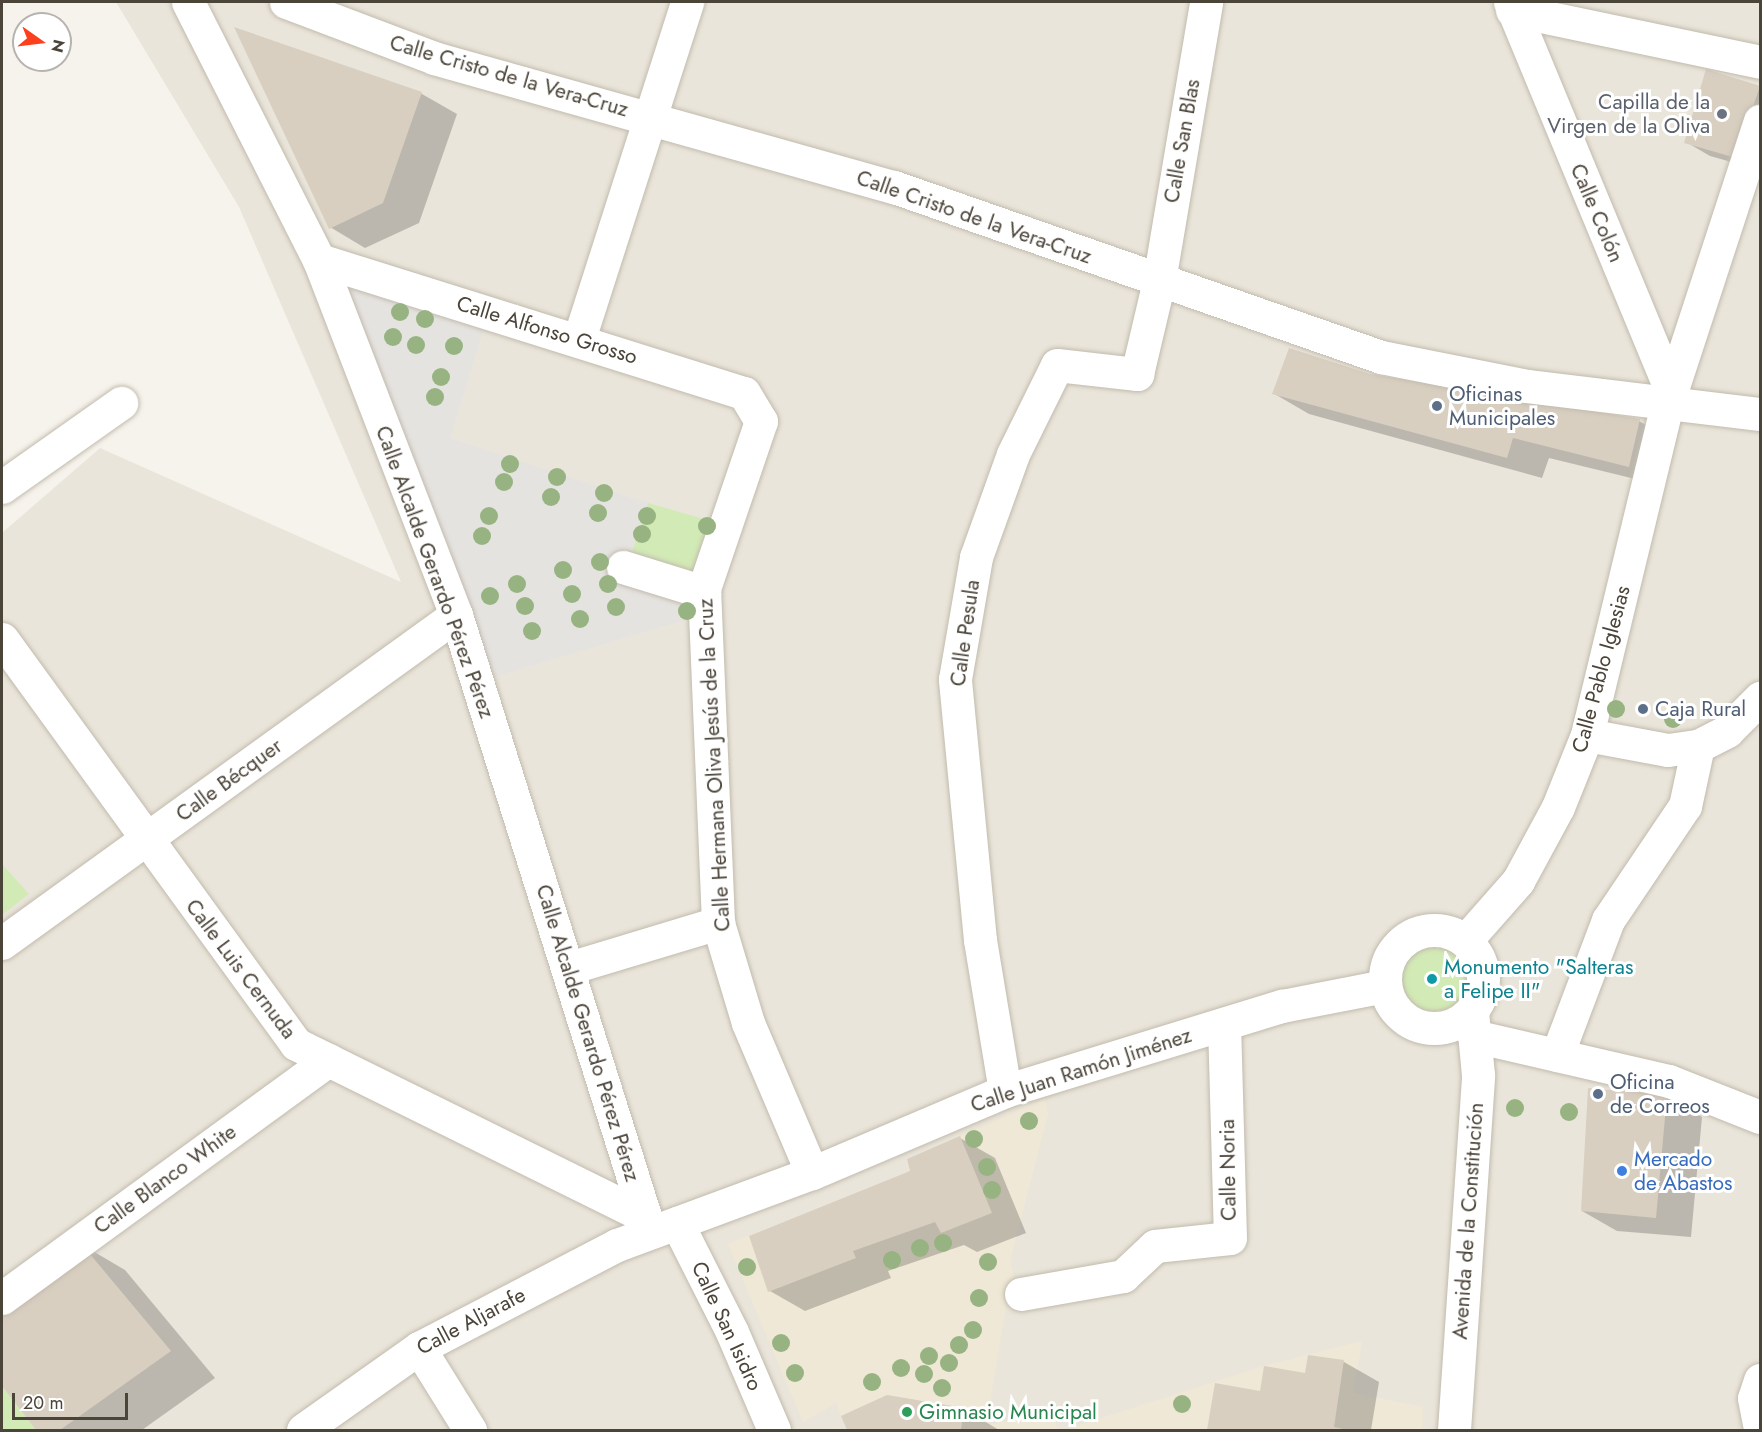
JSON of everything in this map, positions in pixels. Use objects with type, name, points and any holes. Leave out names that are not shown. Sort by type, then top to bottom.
[{"type":"street","name":"Calle Alcalde Gerardo Pérez Pérez","points":[[188,2],[319,260],[456,615],[569,968],[657,1223]]},
{"type":"street","name":"Calle Cristo de la Vera-Cruz","points":[[286,2],[434,58],[650,116],[894,187],[1381,357],[1527,386],[1669,398],[1761,414]]},
{"type":"street","points":[[579,339],[687,2]]},
{"type":"street","name":"Calle San Blas","points":[[1159,281],[1206,2]]},
{"type":"street","points":[[1511,6],[1761,62]]},
{"type":"street","name":"Calle Colón","points":[[1511,6],[1669,398]]},
{"type":"street","name":"Calle Pablo Iglesias","points":[[1466,940],[1518,881],[1558,807],[1587,735],[1669,398],[1761,121]]},
{"type":"street","name":"Calle Alfonso Grosso","points":[[319,260],[579,339],[744,393],[761,421]]},
{"type":"street","name":"Calle Pesula","points":[[1005,1090],[980,940],[955,679],[976,557],[1013,454],[1057,365],[1137,374],[1159,281]]},
{"type":"street","points":[[2,487],[121,403]]},
{"type":"street","name":"Calle Hermana Oliva Jesús de la Cruz","points":[[761,421],[704,592],[718,923],[748,1023],[812,1173]]},
{"type":"street","points":[[623,567],[704,592]]},
{"type":"street","name":"Calle Bécquer","points":[[2,943],[456,615]]},
{"type":"street","name":"Calle Luis Cernuda","points":[[2,639],[296,1044],[657,1223]]},
{"type":"street","points":[[1587,735],[1668,750],[1698,746],[1727,731],[1761,698]]},
{"type":"street","points":[[1557,1054],[1608,920],[1685,806],[1698,746]]},
{"type":"street","points":[[569,968],[718,923]]},
{"type":"street","points":[[1473,1023],[1480,998],[1482,966],[1466,940],[1450,932],[1417,932],[1391,954],[1385,986],[1400,1014],[1421,1026],[1445,1027],[1473,1023],[1557,1054],[1668,1081],[1761,1118]]},
{"type":"street","name":"Calle Juan Ramón Jiménez","points":[[657,1223],[812,1173],[1005,1090],[1282,1006],[1385,986]]},
{"type":"street","name":"Avenida de la Constitución","points":[[1454,1431],[1478,1075],[1473,1023]]},
{"type":"street","name":"Calle Noria","points":[[1021,1294],[1123,1276],[1155,1246],[1230,1238],[1224,1024]]},
{"type":"street","name":"Calle Blanco White","points":[[2,1298],[328,1060]]},
{"type":"street","name":"Calle Aljarafe","points":[[303,1431],[419,1348],[657,1223]]},
{"type":"street","name":"Calle San Isidro","points":[[657,1223],[732,1332],[774,1431]]},
{"type":"street","points":[[419,1348],[470,1431]]},
{"type":"street","points":[[1761,1380],[1754,1398],[1761,1428]]},
{"type":"shaded area","points":[[116,2],[1760,2],[1760,1430],[2,1430],[2,533],[100,448],[401,582],[239,207]]},
{"type":"shaded area","points":[[319,260],[489,312],[450,438],[648,503],[628,564],[705,614],[477,682]]},
{"type":"shaded area","points":[[1045,1099],[1048,1114],[1010,1261],[1016,1285],[1006,1306],[986,1426],[1053,1409],[1058,1430],[961,1430],[964,1408],[887,1395],[841,1416],[836,1403],[803,1422],[728,1244],[910,1172],[907,1159]]},
{"type":"shaded area","points":[[1362,1341],[1353,1393],[1423,1407],[1422,1430],[1064,1430],[1264,1366]]},
{"type":"green space","points":[[648,503],[725,525],[704,588],[628,564]]},
{"type":"green space","points":[[2,864],[29,894],[2,915]]},
{"type":"green space","points":[[1434,938],[1449,941],[1462,950],[1471,963],[1474,978],[1471,993],[1462,1006],[1449,1015],[1434,1018],[1419,1015],[1406,1006],[1397,993],[1394,978],[1397,963],[1406,950],[1419,941]]},
{"type":"green space","points":[[2,1386],[36,1430],[2,1430]]},
{"type":"building","points":[[234,27],[422,92],[383,203],[329,229]]},
{"type":"building","name":"Capilla de la Virgen de la Oliva","points":[[1706,69],[1760,86],[1736,158],[1684,143]]},
{"type":"building","name":"Oficinas Municipales","points":[[1289,348],[1370,374],[1640,419],[1629,467],[1513,438],[1507,458],[1272,394]]},
{"type":"building","name":"Mercado de Abastos","points":[[1588,1088],[1667,1095],[1656,1218],[1581,1211]]},
{"type":"building","points":[[960,1136],[992,1213],[941,1233],[935,1222],[853,1251],[856,1258],[768,1292],[749,1236],[910,1171],[907,1159]]},
{"type":"building","points":[[79,1241],[171,1351],[60,1430],[36,1430],[2,1386],[2,1298]]},
{"type":"building","points":[[1308,1355],[1344,1360],[1334,1427],[1348,1430],[1207,1430],[1215,1383],[1260,1391],[1264,1366],[1305,1373]]},
{"type":"building","name":"Gimnasio Municipal","points":[[887,1395],[964,1408],[961,1430],[847,1430],[841,1416]]},
{"type":"place","name":"Capilla de la Virgen de la Oliva","points":[[1722,114]]},
{"type":"place","name":"Oficinas Municipales","points":[[1437,406]]},
{"type":"place","name":"Caja Rural","points":[[1643,709]]},
{"type":"place","name":"Monumento \"Salteras a Felipe II\"","points":[[1432,979]]},
{"type":"place","name":"Oficina de Correos","points":[[1598,1094]]},
{"type":"place","name":"Mercado de Abastos","points":[[1622,1171]]},
{"type":"place","name":"Gimnasio Municipal","points":[[907,1412]]}]
